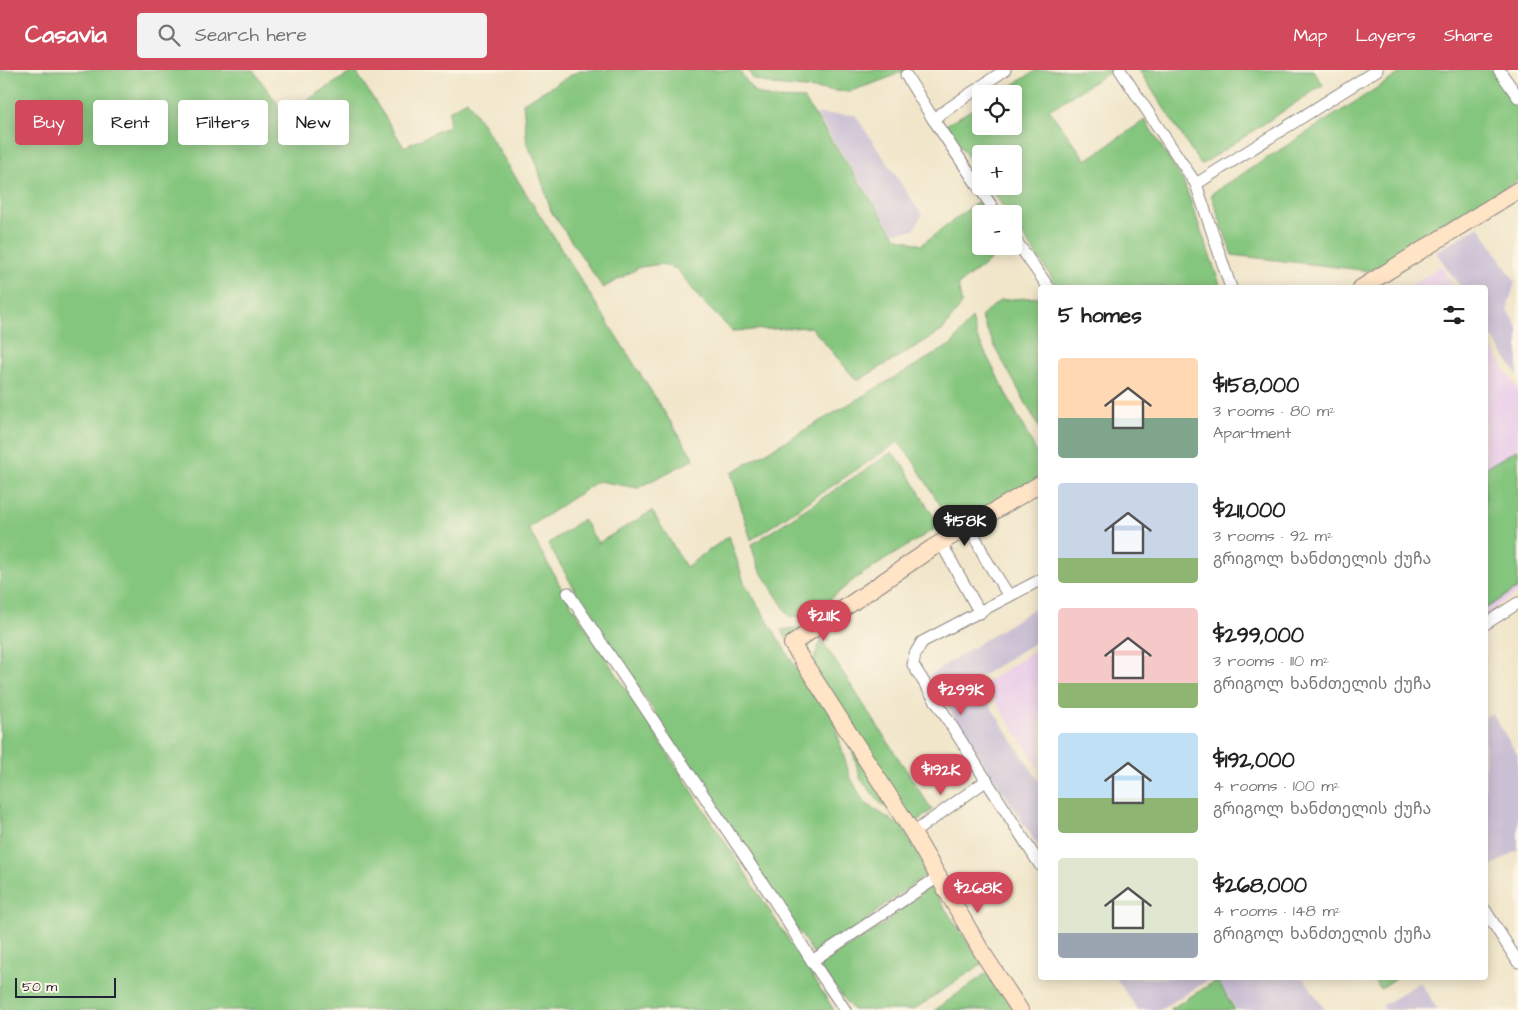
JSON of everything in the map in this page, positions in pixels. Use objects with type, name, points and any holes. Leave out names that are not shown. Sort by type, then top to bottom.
[{"type":"street","points":[[933,119],[1005,70]]},
{"type":"street","points":[[1120,70],[1196,184],[1230,285]]},
{"type":"street","points":[[1196,184],[1377,70]]},
{"type":"street","points":[[1499,70],[1518,97]]},
{"type":"street","points":[[906,75],[991,205]]},
{"type":"street","points":[[1366,285],[1518,190]]},
{"type":"street","points":[[1022,249],[1047,285]]},
{"type":"street","points":[[1020,1010],[982,952],[913,833],[792,644],[941,543],[1038,485]]},
{"type":"street","points":[[970,526],[985,558],[1009,596]]},
{"type":"street","points":[[941,543],[980,613]]},
{"type":"street","points":[[1038,581],[922,642],[915,654],[913,666],[1038,862]]},
{"type":"street","points":[[568,593],[774,900],[845,1010]]},
{"type":"street","points":[[1488,622],[1518,603]]},
{"type":"street","points":[[913,833],[987,780]]},
{"type":"street","points":[[812,961],[938,877]]},
{"type":"street","points":[[1488,915],[1518,962]]},
{"type":"shaded area","points":[[816,114],[855,115],[922,215],[914,230],[894,232]]},
{"type":"shaded area","points":[[1479,226],[1515,282],[1507,310],[1518,328],[1518,376],[1488,331],[1488,285],[1459,285],[1436,252]]},
{"type":"shaded area","points":[[1441,266],[1453,285],[1411,285]]},
{"type":"shaded area","points":[[1488,342],[1518,390],[1518,593],[1488,612]]},
{"type":"shaded area","points":[[1038,606],[1038,640],[974,681],[1038,780],[1038,846],[928,676]]},
{"type":"shaded area","points":[[1038,648],[1038,766],[984,684]]},
{"type":"shaded area","points":[[1492,713],[1518,756],[1518,850],[1488,868],[1488,715]]},
{"type":"shaded area","points":[[1117,980],[1209,980],[1160,1010],[1138,1010]]},
{"type":"shaded area","points":[[1217,980],[1305,980],[1325,1010],[1237,1010]]},
{"type":"shaded area","points":[[1420,982],[1438,1010],[1385,1010],[1382,1006]]},
{"type":"green space","points":[[0,70],[253,70],[278,104],[278,145],[349,145],[349,100],[307,100],[355,70],[404,147],[449,126],[449,111],[467,100],[694,459],[638,488],[598,481],[528,528],[567,598],[834,1010],[0,1010]]},
{"type":"green space","points":[[580,70],[739,70],[754,92],[771,98],[804,99],[896,237],[921,245],[972,206],[972,255],[997,255],[958,285],[962,304],[942,331],[857,381],[811,327],[732,331],[702,301],[677,269],[662,264],[640,267],[603,288],[551,211],[536,162],[527,144],[523,103]]},
{"type":"green space","points":[[748,70],[906,70],[848,92],[773,85],[753,79]]},
{"type":"green space","points":[[1037,70],[1113,70],[1049,110],[1086,160],[1145,120],[1184,183],[1220,285],[1057,285],[1022,234],[1022,205],[1002,205],[995,195],[1022,195],[1022,145],[972,145],[972,163],[946,125],[972,109],[972,135],[1022,135],[1022,85],[1013,85]]},
{"type":"green space","points":[[1139,70],[1313,70],[1323,85],[1201,165]]},
{"type":"green space","points":[[1405,70],[1492,70],[1518,108],[1518,180],[1371,271],[1232,255],[1211,194]]},
{"type":"green space","points":[[979,201],[982,205],[974,205]]},
{"type":"green space","points":[[1038,297],[1038,425],[996,349],[981,317],[1000,300]]},
{"type":"green space","points":[[972,318],[977,337],[1038,455],[1038,478],[954,528],[912,459],[898,442],[751,540],[731,473],[952,344]]},
{"type":"green space","points":[[1518,449],[1518,588],[1488,607],[1488,466]]},
{"type":"green space","points":[[892,452],[905,468],[939,526],[856,578],[810,616],[790,617],[759,569],[751,545]]},
{"type":"green space","points":[[652,511],[686,567],[729,536],[744,582],[811,693],[831,712],[850,777],[864,802],[903,828],[928,873],[883,906],[819,962],[584,605],[548,544],[583,519],[598,543]]},
{"type":"green space","points":[[820,625],[811,641],[803,666],[781,630]]},
{"type":"green space","points":[[821,639],[932,810],[915,823],[882,805],[861,780],[842,715],[810,670]]},
{"type":"green space","points":[[930,886],[982,964],[913,1010],[853,1010],[818,965],[883,925]]},
{"type":"green space","points":[[988,972],[1013,1010],[935,1010]]},
{"type":"green space","points":[[1217,980],[1235,1010],[1169,1010]]},
{"type":"green space","points":[[1374,980],[1393,980],[1380,989]]}]
